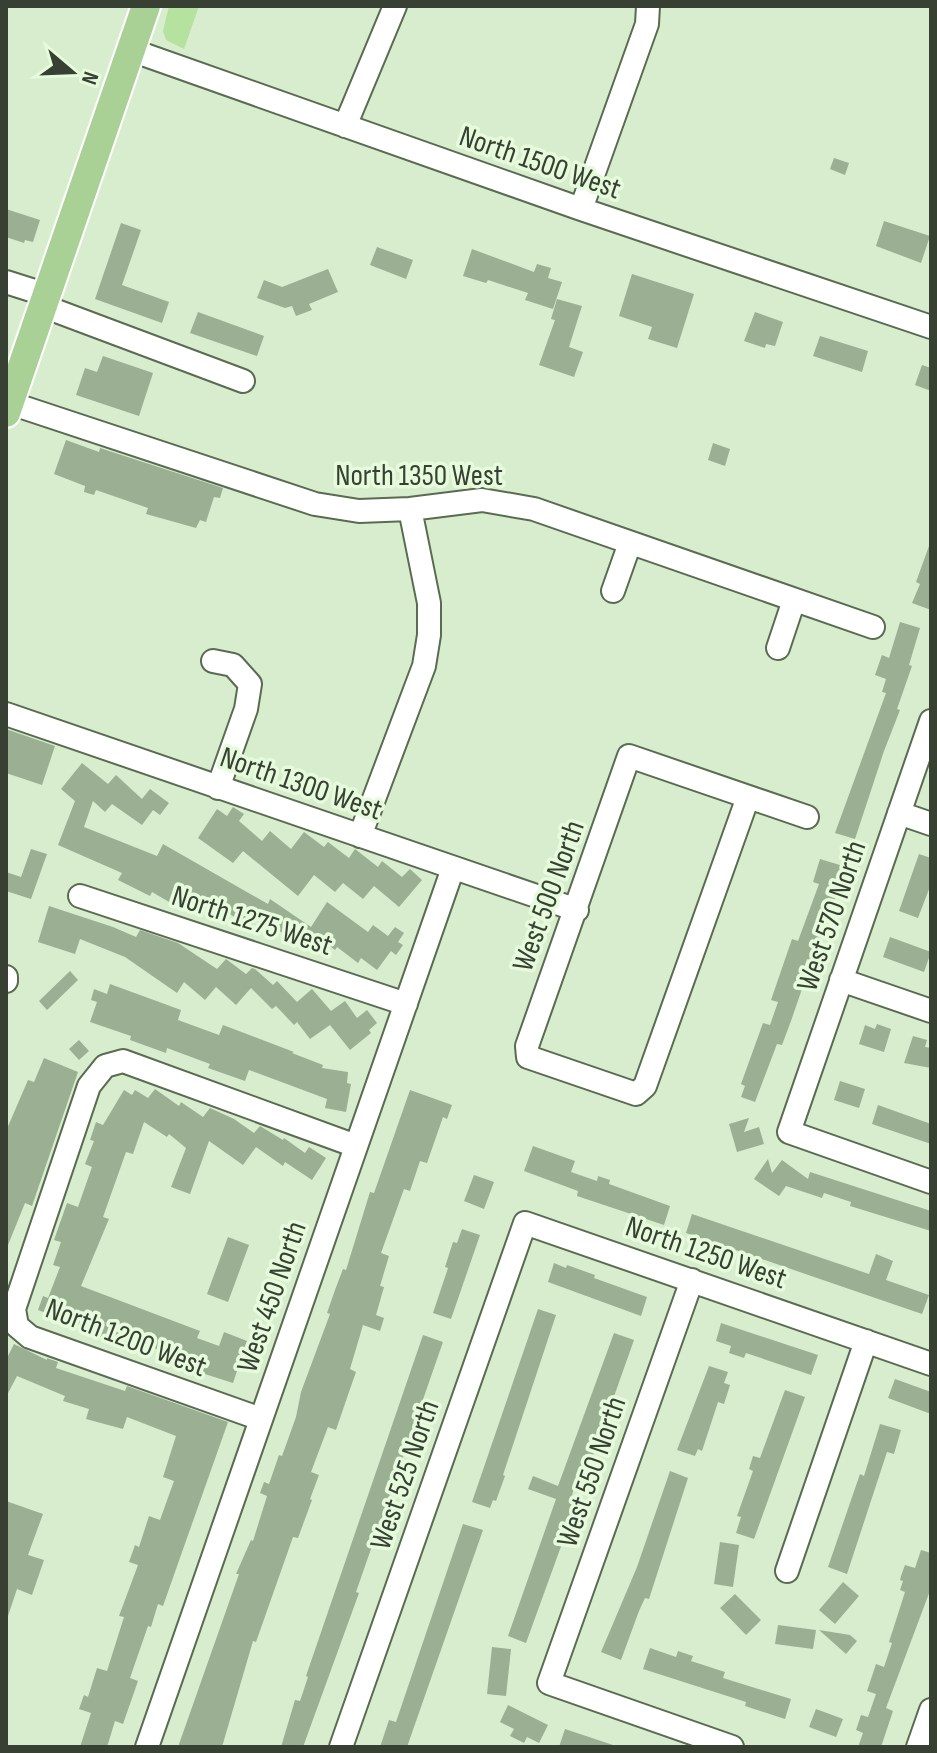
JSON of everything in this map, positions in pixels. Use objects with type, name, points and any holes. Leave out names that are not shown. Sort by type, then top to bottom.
[{"type":"main road","points":[[8,408],[146,6]]},
{"type":"street","points":[[345,126],[395,6]]},
{"type":"street","points":[[581,209],[647,24],[648,6]]},
{"type":"street","name":"North 1500 West","points":[[131,50],[581,209],[931,327]]},
{"type":"street","points":[[6,282],[45,301],[243,381]]},
{"type":"street","name":"North 1350 West","points":[[8,408],[315,504],[359,511],[410,509],[482,500],[534,509],[873,627]]},
{"type":"street","points":[[360,836],[424,666],[429,635],[429,603],[410,509]]},
{"type":"street","points":[[613,591],[630,543]]},
{"type":"street","points":[[778,648],[794,600]]},
{"type":"street","points":[[213,661],[233,665],[250,684],[246,709],[218,788]]},
{"type":"street","name":"North 1300 West","points":[[6,714],[577,910]]},
{"type":"street","name":"West 570 North","points":[[931,721],[789,1132],[931,1182]]},
{"type":"street","name":"West 500 North","points":[[629,756],[748,797],[645,1086],[636,1094],[528,1057],[527,1046],[629,756]]},
{"type":"street","points":[[748,797],[807,817]]},
{"type":"street","points":[[899,813],[931,824]]},
{"type":"street","name":"West 450 North","points":[[147,1747],[453,868]]},
{"type":"street","name":"North 1275 West","points":[[80,896],[406,1004]]},
{"type":"street","points":[[841,980],[931,1011]]},
{"type":"street","name":"North 1200 West","points":[[261,1419],[30,1337],[17,1326],[14,1309],[89,1086],[105,1066],[123,1061],[356,1146]]},
{"type":"street","name":"North 1250 West","points":[[525,1223],[931,1364]]},
{"type":"street","name":"West 525 North","points":[[341,1747],[525,1223]]},
{"type":"street","name":"West 550 North","points":[[692,1280],[549,1683],[732,1747]]},
{"type":"street","points":[[787,1571],[866,1341]]},
{"type":"street","points":[[918,1747],[931,1710]]},
{"type":"green space","points":[[169,6],[199,6],[184,49],[166,40],[163,31]]},
{"type":"building","points":[[834,158],[849,163],[845,175],[830,169]]},
{"type":"building","points":[[6,209],[40,220],[33,242],[25,240],[24,243],[6,237]]},
{"type":"building","points":[[884,221],[930,236],[921,263],[876,246]]},
{"type":"building","points":[[121,223],[141,230],[122,285],[169,302],[162,323],[95,299]]},
{"type":"building","points":[[377,247],[413,260],[406,279],[370,265]]},
{"type":"building","points":[[472,249],[534,272],[537,264],[551,268],[548,278],[562,282],[553,309],[525,300],[528,293],[488,280],[486,283],[463,276]]},
{"type":"building","points":[[328,269],[338,292],[309,304],[312,310],[296,316],[292,306],[285,308],[257,298],[264,280],[282,287]]},
{"type":"building","points":[[632,274],[694,294],[677,348],[648,339],[652,327],[619,316]]},
{"type":"building","points":[[557,299],[582,306],[569,347],[583,352],[574,377],[539,365],[555,320],[551,319]]},
{"type":"building","points":[[198,312],[264,336],[257,356],[190,333]]},
{"type":"building","points":[[755,312],[783,322],[775,346],[766,344],[765,348],[744,341]]},
{"type":"building","points":[[820,336],[868,351],[862,372],[813,356]]},
{"type":"building","points":[[103,356],[153,373],[139,416],[76,395],[85,368],[97,372]]},
{"type":"building","points":[[922,365],[931,368],[931,391],[915,385]]},
{"type":"building","points":[[66,440],[223,488],[220,498],[214,497],[206,522],[200,520],[196,528],[146,514],[148,508],[96,490],[94,495],[84,492],[85,486],[54,474]]},
{"type":"building","points":[[713,443],[730,449],[725,466],[708,460]]},
{"type":"building","points":[[931,546],[931,610],[912,603]]},
{"type":"building","points":[[900,622],[920,628],[909,665],[912,666],[897,709],[900,710],[855,839],[835,833],[886,693],[882,692],[886,679],[875,675],[882,655],[889,658]]},
{"type":"building","points":[[6,729],[55,746],[42,785],[6,773]]},
{"type":"building","points":[[82,763],[108,784],[116,775],[142,799],[150,789],[169,803],[160,815],[153,810],[142,825],[112,804],[105,812],[93,801],[84,827],[157,856],[163,844],[268,904],[270,899],[311,927],[327,902],[368,932],[373,925],[388,936],[395,927],[404,933],[398,942],[403,945],[396,955],[391,951],[377,970],[361,958],[358,963],[337,947],[335,950],[314,934],[303,948],[259,916],[250,928],[230,914],[227,917],[207,904],[204,909],[181,896],[176,906],[152,892],[150,896],[118,880],[122,873],[58,845],[75,801],[61,789]]},
{"type":"building","points":[[233,807],[244,814],[239,821],[262,841],[270,831],[291,849],[304,832],[324,847],[328,842],[349,858],[355,849],[378,867],[382,861],[402,877],[410,869],[422,880],[399,907],[374,886],[363,899],[343,883],[335,892],[314,875],[298,896],[243,851],[233,863],[198,838],[217,809],[227,816]]},
{"type":"building","points":[[31,849],[47,854],[31,899],[6,891],[6,872],[21,877]]},
{"type":"building","points":[[919,854],[931,858],[931,884],[918,918],[899,911]]},
{"type":"building","points":[[820,859],[843,866],[833,906],[813,961],[807,959],[798,987],[802,989],[791,1021],[782,1045],[777,1044],[755,1102],[741,1097],[745,1086],[741,1084],[763,1023],[770,1025],[778,1002],[771,1000],[792,939],[798,941],[819,884],[813,882]]},
{"type":"building","points":[[49,906],[136,937],[140,930],[178,943],[217,969],[226,959],[246,974],[255,969],[273,985],[277,981],[297,1002],[312,989],[331,1011],[345,1001],[357,1018],[367,1010],[377,1023],[369,1030],[371,1033],[350,1050],[330,1025],[310,1039],[297,1022],[294,1025],[276,1006],[272,1009],[251,988],[236,1005],[216,987],[205,1000],[184,982],[177,993],[125,957],[80,939],[75,954],[38,942]]},
{"type":"building","points":[[890,937],[931,952],[924,972],[883,957]]},
{"type":"building","points":[[70,971],[78,980],[47,1010],[39,1001]]},
{"type":"building","points":[[110,984],[181,1010],[178,1020],[219,1035],[223,1025],[294,1052],[323,1065],[322,1068],[348,1072],[347,1083],[351,1084],[346,1112],[325,1108],[327,1099],[249,1070],[245,1081],[208,1068],[210,1064],[167,1048],[166,1053],[130,1040],[131,1036],[90,1022],[97,1002],[91,1000],[94,989],[107,994]]},
{"type":"building","points":[[877,1024],[891,1029],[884,1052],[859,1044],[865,1025],[875,1029]]},
{"type":"building","points":[[913,1036],[927,1040],[925,1047],[931,1048],[931,1068],[904,1063]]},
{"type":"building","points":[[79,1040],[89,1051],[79,1060],[69,1049]]},
{"type":"building","points":[[44,1058],[78,1072],[32,1206],[25,1203],[6,1250],[6,1131],[28,1080],[34,1082]]},
{"type":"building","points":[[840,1081],[865,1089],[859,1108],[834,1100]]},
{"type":"building","points":[[155,1089],[179,1106],[181,1102],[203,1117],[210,1108],[254,1133],[260,1126],[305,1153],[309,1147],[326,1158],[312,1180],[285,1162],[283,1166],[256,1147],[243,1165],[209,1141],[190,1194],[171,1187],[186,1148],[169,1134],[167,1137],[144,1122],[133,1154],[126,1152],[103,1217],[109,1219],[81,1286],[200,1331],[197,1338],[219,1346],[224,1332],[247,1341],[233,1383],[170,1363],[173,1355],[137,1342],[134,1350],[100,1337],[101,1333],[38,1310],[43,1296],[48,1298],[60,1267],[53,1265],[61,1242],[54,1240],[67,1203],[78,1207],[92,1167],[85,1164],[94,1141],[90,1140],[96,1122],[103,1125],[124,1090],[132,1095],[135,1090],[148,1098]]},
{"type":"building","points":[[410,1090],[452,1105],[447,1119],[443,1117],[427,1163],[420,1161],[410,1191],[404,1189],[381,1253],[389,1256],[376,1315],[384,1318],[380,1331],[363,1325],[350,1369],[356,1372],[336,1430],[328,1427],[311,1472],[319,1475],[312,1500],[298,1538],[293,1537],[256,1642],[253,1641],[222,1747],[178,1747],[239,1574],[236,1574],[253,1541],[267,1496],[260,1493],[264,1482],[269,1484],[279,1455],[282,1456],[301,1392],[330,1314],[327,1313],[335,1290],[343,1269],[346,1270],[370,1192],[374,1193]]},
{"type":"building","points":[[878,1105],[931,1124],[931,1144],[872,1124]]},
{"type":"building","points":[[749,1118],[744,1132],[759,1127],[764,1144],[737,1152],[729,1124]]},
{"type":"building","points":[[533,1146],[575,1161],[571,1172],[597,1181],[598,1176],[610,1180],[609,1184],[670,1206],[664,1225],[577,1196],[578,1191],[524,1171]]},
{"type":"building","points":[[768,1159],[772,1173],[782,1160],[808,1179],[810,1172],[931,1211],[931,1231],[850,1206],[851,1202],[824,1193],[822,1198],[786,1186],[779,1196],[754,1179]]},
{"type":"building","points":[[474,1175],[494,1182],[484,1209],[464,1201]]},
{"type":"building","points":[[692,1214],[869,1274],[876,1254],[893,1261],[886,1280],[929,1295],[922,1314],[686,1233]]},
{"type":"building","points":[[462,1229],[480,1235],[451,1319],[433,1313],[453,1242],[457,1243]]},
{"type":"building","points":[[228,1237],[249,1245],[228,1302],[207,1294]]},
{"type":"building","points":[[554,1263],[595,1275],[594,1278],[647,1297],[641,1316],[548,1282]]},
{"type":"building","points":[[538,1309],[556,1315],[505,1476],[496,1501],[493,1500],[490,1508],[472,1502]]},
{"type":"building","points":[[721,1323],[818,1355],[811,1375],[746,1353],[744,1358],[729,1353],[731,1346],[716,1341]]},
{"type":"building","points":[[614,1333],[634,1340],[584,1481],[577,1478],[570,1502],[576,1505],[526,1643],[508,1636],[556,1499],[528,1489],[533,1476],[558,1486]]},
{"type":"building","points":[[423,1335],[443,1342],[356,1592],[359,1593],[303,1747],[281,1747],[295,1700],[300,1701]]},
{"type":"building","points":[[14,1344],[58,1362],[56,1368],[125,1391],[127,1386],[228,1422],[163,1606],[158,1604],[151,1627],[148,1626],[130,1678],[138,1681],[123,1724],[115,1721],[107,1747],[80,1747],[91,1713],[79,1709],[84,1695],[88,1697],[97,1668],[107,1671],[124,1617],[119,1616],[138,1565],[129,1562],[135,1545],[139,1547],[149,1516],[160,1520],[174,1481],[163,1477],[176,1436],[127,1417],[123,1429],[86,1419],[89,1409],[63,1401],[65,1396],[17,1376],[6,1397],[6,1360]]},
{"type":"building","points":[[709,1366],[728,1372],[724,1383],[730,1385],[724,1404],[718,1402],[702,1451],[698,1449],[695,1456],[677,1450]]},
{"type":"building","points":[[895,1379],[931,1392],[931,1414],[888,1398]]},
{"type":"building","points":[[785,1390],[805,1397],[754,1539],[736,1533],[741,1517],[737,1516],[753,1471],[749,1469],[753,1456],[760,1458]]},
{"type":"building","points":[[880,1424],[901,1430],[894,1454],[887,1452],[847,1574],[828,1567],[860,1474],[864,1476]]},
{"type":"building","points":[[670,1471],[688,1478],[649,1599],[645,1598],[639,1611],[621,1660],[601,1652],[637,1567]]},
{"type":"building","points":[[6,1501],[43,1514],[28,1555],[44,1560],[32,1595],[17,1589],[8,1616]]},
{"type":"building","points":[[463,1524],[483,1530],[407,1747],[380,1747],[389,1720],[396,1722]]},
{"type":"building","points":[[720,1542],[739,1545],[733,1587],[714,1584]]},
{"type":"building","points":[[921,1550],[931,1553],[931,1588],[886,1708],[893,1711],[881,1747],[858,1747],[863,1733],[856,1730],[861,1715],[868,1717],[876,1694],[867,1691],[876,1664],[884,1667],[905,1592],[900,1590],[901,1576],[905,1565],[915,1568]]},
{"type":"building","points":[[843,1582],[859,1596],[835,1624],[819,1610]]},
{"type":"building","points":[[735,1594],[761,1620],[746,1635],[720,1608]]},
{"type":"building","points":[[778,1625],[816,1630],[813,1649],[775,1644]]},
{"type":"building","points":[[819,1630],[850,1635],[857,1641],[846,1654]]},
{"type":"building","points":[[492,1647],[511,1649],[506,1696],[487,1694]]},
{"type":"building","points":[[650,1648],[676,1657],[678,1651],[693,1656],[691,1661],[725,1672],[723,1678],[791,1699],[785,1719],[745,1706],[746,1702],[643,1669]]},
{"type":"building","points":[[508,1705],[548,1725],[539,1743],[527,1737],[524,1743],[510,1736],[514,1729],[500,1722]]},
{"type":"building","points":[[816,1709],[843,1719],[836,1737],[809,1727]]},
{"type":"building","points":[[565,1729],[613,1745],[559,1747]]}]
